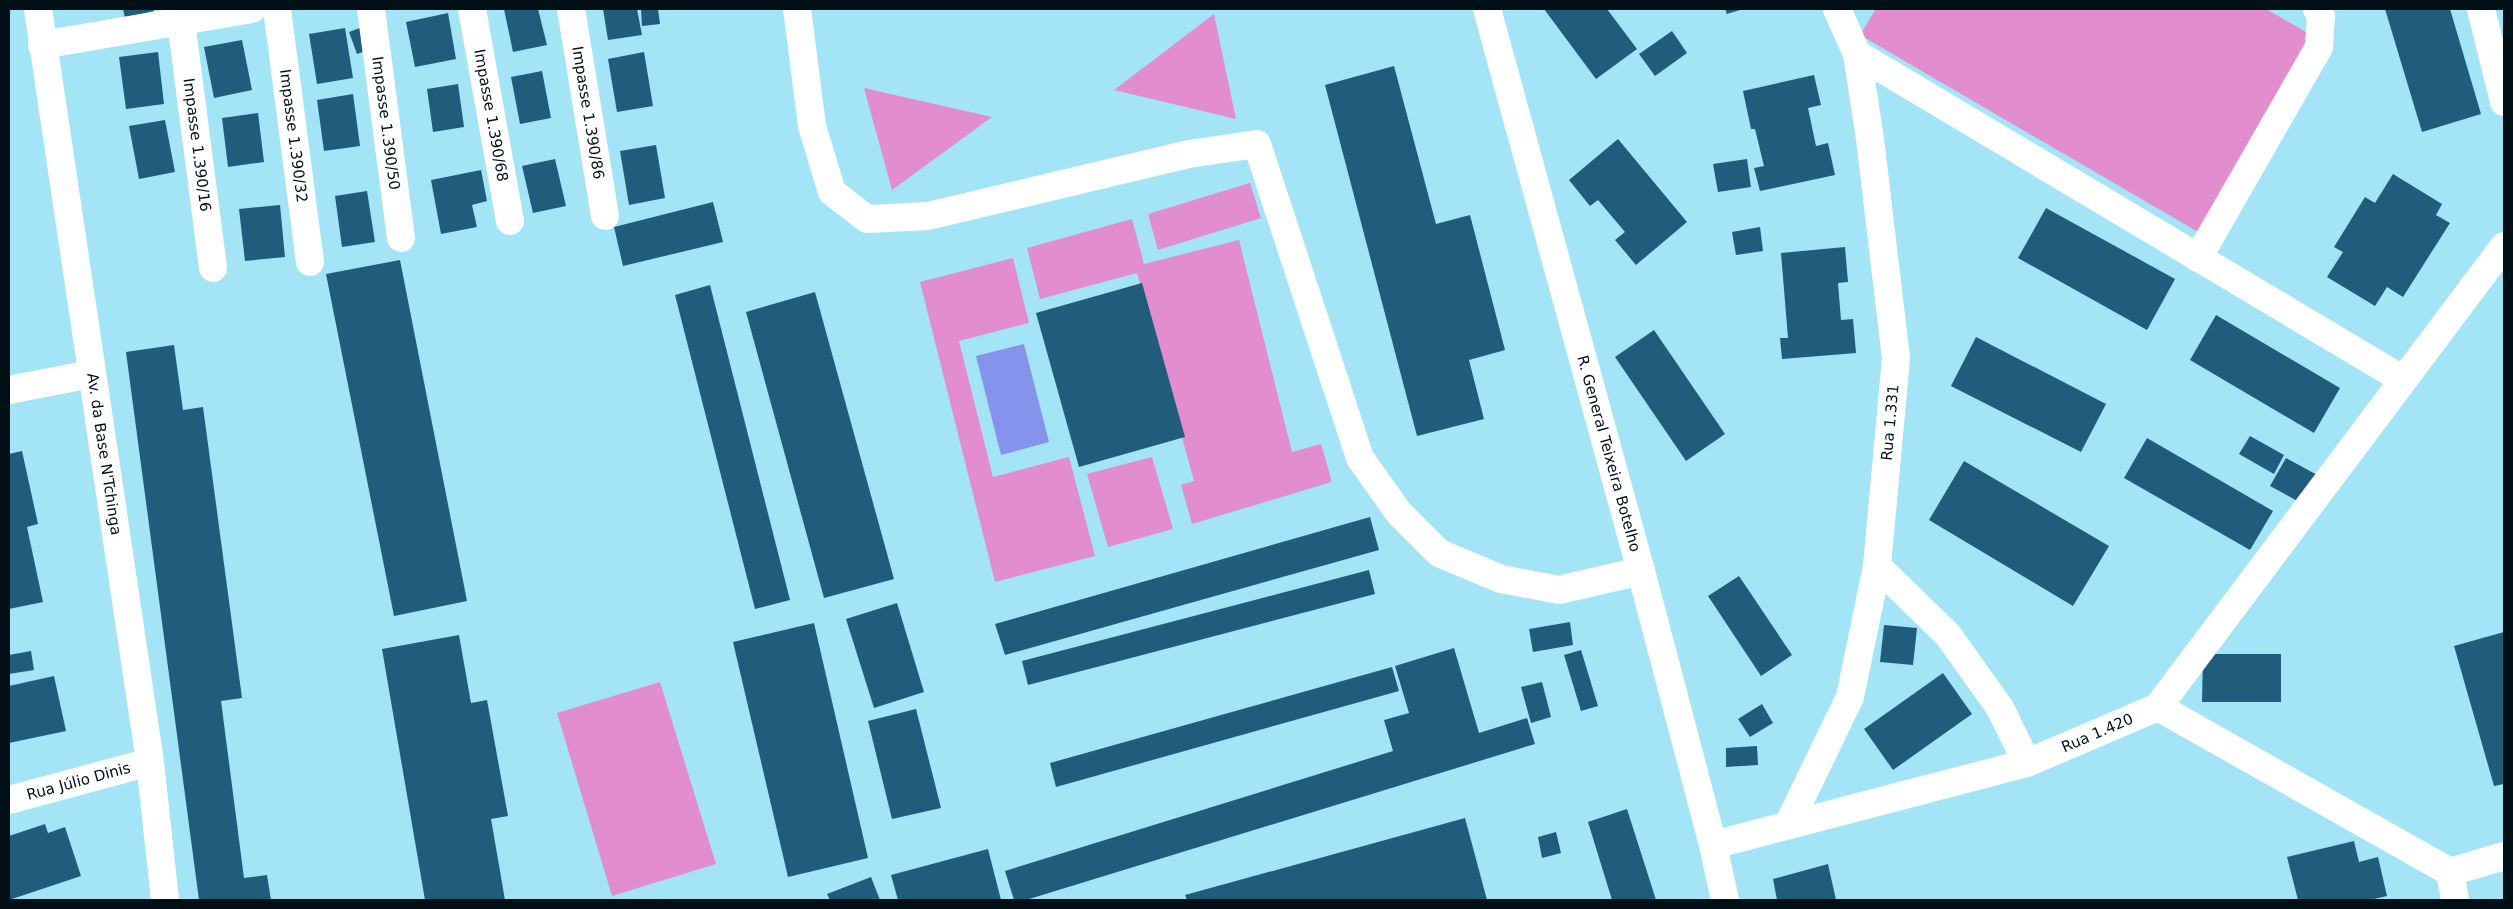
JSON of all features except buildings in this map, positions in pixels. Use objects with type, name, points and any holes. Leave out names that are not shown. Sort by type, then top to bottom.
[{"type":"street","name":"Av. da Base N'Tchinga","points":[[38,9],[150,762],[165,900]]},
{"type":"street","points":[[42,45],[252,9]]},
{"type":"street","name":"Impasse 1.390/32","points":[[277,9],[310,262]]},
{"type":"street","name":"Impasse 1.390/50","points":[[371,9],[402,238]]},
{"type":"street","name":"Impasse 1.390/68","points":[[472,9],[510,221]]},
{"type":"street","name":"Impasse 1.390/86","points":[[571,9],[605,216]]},
{"type":"street","points":[[797,9],[812,126],[832,192],[867,219],[928,216],[1190,154],[1257,144],[1360,458],[1399,514],[1438,553],[1501,579],[1559,590],[1641,571]]},
{"type":"street","name":"R. General Teixeira Botelho","points":[[1487,9],[1641,571],[1725,900]]},
{"type":"street","name":"Rua 1.331","points":[[1788,825],[1850,697],[1877,566],[1896,358],[1870,139],[1856,54],[1837,9]]},
{"type":"street","points":[[2198,258],[2320,47],[2321,16],[2317,9]]},
{"type":"street","points":[[2481,9],[2504,102]]},
{"type":"street","name":"Impasse 1.390/16","points":[[181,22],[214,268]]},
{"type":"street","points":[[1856,54],[2402,379]]},
{"type":"street","points":[[2504,246],[2402,379],[2158,707],[2450,872],[2504,856]]},
{"type":"street","points":[[9,390],[91,374]]},
{"type":"street","points":[[1877,566],[1948,634],[2000,708],[2027,763]]},
{"type":"street","name":"Rua 1.420","points":[[1712,845],[2027,763],[2158,707]]},
{"type":"street","name":"Rua Júlio Dinis","points":[[9,800],[150,762]]},
{"type":"street","points":[[2450,872],[2455,900]]},
{"type":"shaded area","points":[[1876,9],[2266,9],[2313,36],[2198,232],[1860,35]]},
{"type":"shaded area","points":[[1214,14],[1236,119],[1114,90]]},
{"type":"shaded area","points":[[864,88],[992,117],[892,190]]},
{"type":"shaded area","points":[[1250,183],[1261,218],[1158,250],[1148,214]]},
{"type":"shaded area","points":[[1132,219],[1144,264],[1239,240],[1292,452],[1321,444],[1332,482],[1192,524],[1181,485],[1194,481],[1137,273],[1040,299],[1027,248]]},
{"type":"shaded area","points":[[1013,258],[1029,323],[959,341],[993,477],[1069,457],[1095,556],[995,582],[920,282]]},
{"type":"shaded area","points":[[1152,457],[1173,529],[1108,547],[1087,474]]},
{"type":"shaded area","points":[[660,682],[716,864],[612,896],[557,713]]},
{"type":"water","points":[[1024,344],[1049,442],[1001,455],[976,356]]}]
